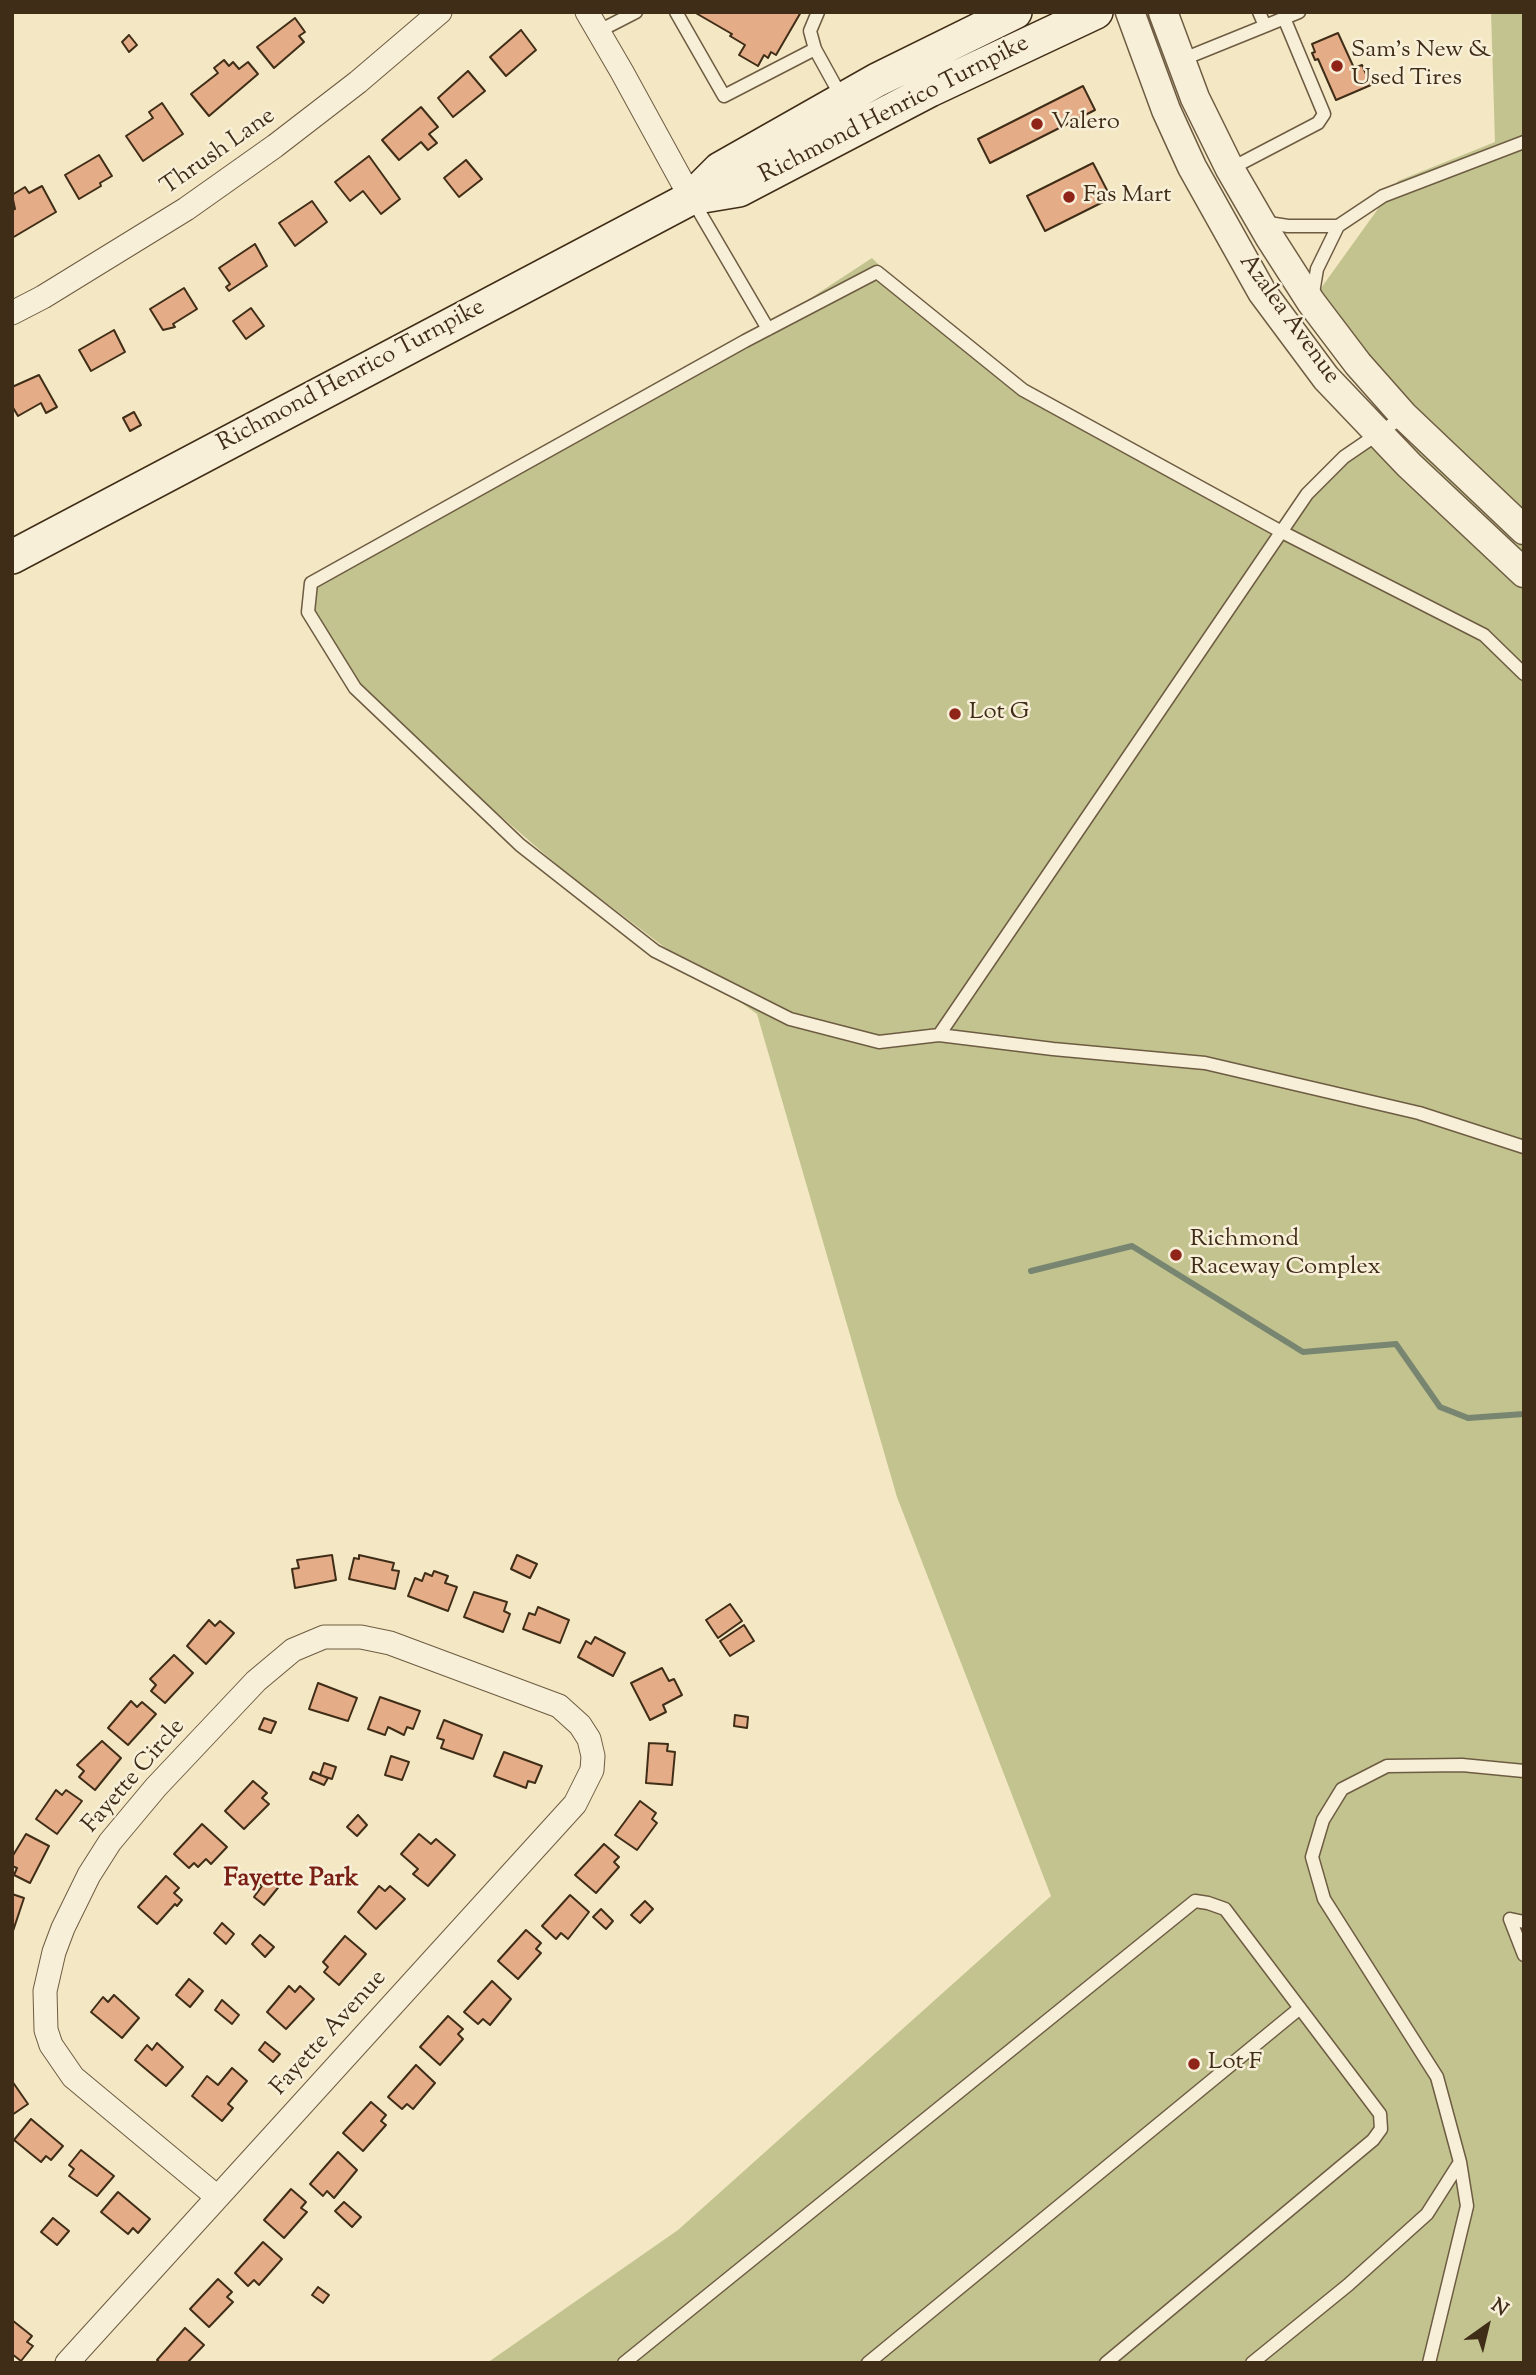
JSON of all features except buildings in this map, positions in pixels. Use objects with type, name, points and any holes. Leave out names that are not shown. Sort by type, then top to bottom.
[{"type":"main road","name":"Richmond Henrico Turnpike","points":[[12,557],[691,198],[720,169],[843,99],[1015,12]]},
{"type":"main road","name":"Richmond Henrico Turnpike","points":[[691,198],[739,190],[930,90],[1096,12]]},
{"type":"street","name":"Thrush Lane","points":[[12,313],[136,242],[197,202],[317,114],[440,12]]},
{"type":"street","name":"Azalea Avenue","points":[[1130,12],[1166,110],[1192,167],[1262,292],[1326,378],[1378,433],[1509,527]]},
{"type":"street","name":"Azalea Avenue","points":[[1163,12],[1195,98],[1230,169],[1311,302],[1404,416],[1509,527],[1524,573]]},
{"type":"street","points":[[593,22],[691,198]]},
{"type":"street","name":"Fayette Circle","points":[[216,2196],[73,2077],[51,2045],[46,2030],[44,1991],[54,1952],[89,1875],[110,1842],[156,1787],[256,1681],[293,1650],[324,1637],[361,1637],[416,1651],[551,1701],[580,1725]]},
{"type":"street","name":"Fayette Avenue","points":[[67,2363],[575,1804],[592,1770],[593,1756],[589,1740],[580,1725]]},
{"type":"lane","points":[[593,22],[636,12]]},
{"type":"lane","points":[[676,12],[724,96],[815,49]]},
{"type":"lane","points":[[818,12],[810,32],[815,49],[843,99]]},
{"type":"lane","points":[[1259,12],[1265,26]]},
{"type":"lane","points":[[1180,60],[1299,12]]},
{"type":"lane","points":[[1230,169],[1318,123],[1324,114],[1284,18]]},
{"type":"lane","points":[[1311,302],[1318,269],[1338,226],[1383,196],[1524,142]]},
{"type":"lane","points":[[691,198],[768,329]]},
{"type":"lane","points":[[1260,222],[1289,226],[1338,226]]},
{"type":"lane","points":[[1524,674],[1484,635],[1280,531],[1024,390],[877,272],[768,329],[311,583],[308,612],[355,688],[520,845],[655,951],[790,1018],[879,1042],[939,1035],[1205,1063],[1419,1113],[1524,1147]]},
{"type":"lane","points":[[939,1035],[1307,494],[1326,473],[1404,416]]},
{"type":"lane","points":[[1429,2363],[1467,2206],[1460,2162],[1437,2077],[1324,1899],[1312,1857],[1323,1820],[1342,1789],[1387,1766],[1462,1765],[1524,1771]]},
{"type":"lane","points":[[624,2363],[1195,1901],[1208,1903],[1224,1909],[1300,2008],[1380,2114],[1381,2129],[1373,2140],[1106,2363]]},
{"type":"lane","points":[[1524,1923],[1510,1919],[1524,1955]]},
{"type":"lane","points":[[868,2363],[1300,2008]]},
{"type":"lane","points":[[1252,2363],[1348,2286],[1427,2214],[1460,2162]]},
{"type":"green space","name":"Richmond Raceway Complex","points":[[1491,12],[1524,12],[1524,2363],[487,2363],[678,2230],[1051,1896],[897,1497],[757,1014],[563,870],[429,754],[338,668],[304,582],[791,311],[872,258],[939,324],[1023,390],[1281,531],[1307,494],[1403,416],[1311,302],[1398,181],[1495,142]]},
{"type":"waterway","points":[[1031,1271],[1132,1246],[1303,1352],[1396,1344],[1440,1407],[1468,1418],[1524,1414]]},
{"type":"place","name":"Sam's New & Used Tires","points":[[1337,66]]},
{"type":"place","name":"Valero","points":[[1037,124]]},
{"type":"place","name":"Fas Mart","points":[[1069,197]]},
{"type":"place","name":"Lot G","points":[[955,714]]},
{"type":"place","name":"Richmond Raceway Complex","points":[[1176,1255]]},
{"type":"place","name":"Lot F","points":[[1194,2064]]},
{"type":"district","name":"Fayette Park","points":[[291,1881]]}]
